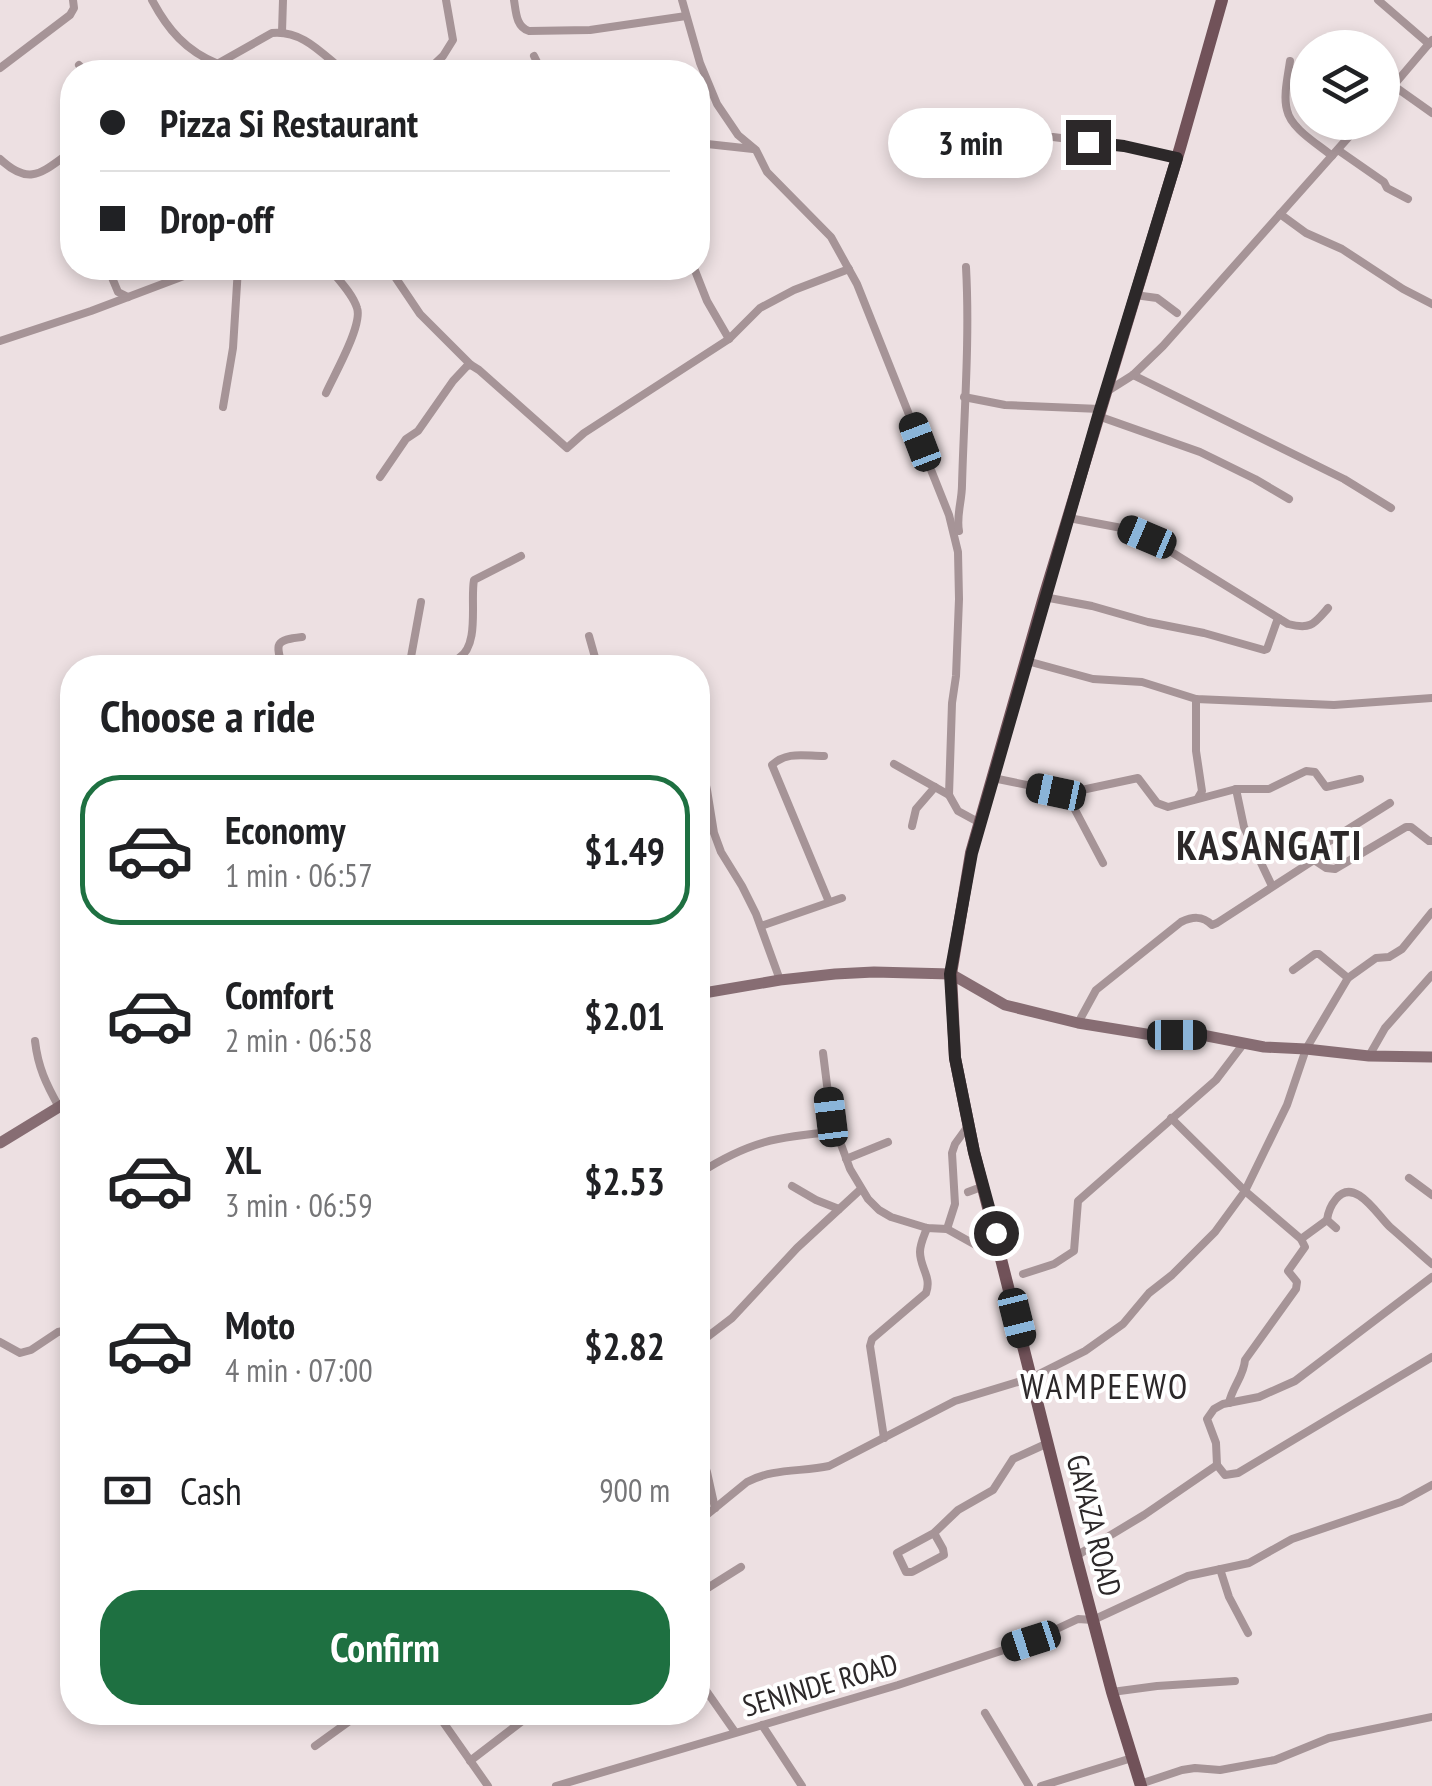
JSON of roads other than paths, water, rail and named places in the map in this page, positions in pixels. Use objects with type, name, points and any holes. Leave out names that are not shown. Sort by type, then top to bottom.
[{"type":"main road","name":"GAYAZA ROAD","points":[[1140,1785],[1076,1556],[968,1126],[955,1058],[950,974],[980,823],[1222,0]]},
{"type":"street","points":[[0,68],[70,15],[73,0]]},
{"type":"street","points":[[152,0],[176,38],[210,60]]},
{"type":"street","points":[[282,32],[283,0]]},
{"type":"street","points":[[439,60],[453,40],[446,0]]},
{"type":"street","points":[[514,0],[519,24],[529,31],[590,30],[686,16]]},
{"type":"street","points":[[682,0],[700,60]]},
{"type":"street","points":[[1378,0],[1431,42],[1400,79]]},
{"type":"street","points":[[225,60],[272,33],[282,32],[302,38],[330,60]]},
{"type":"street","points":[[534,56],[536,60]]},
{"type":"street","points":[[1290,62],[1286,100],[1290,118]]},
{"type":"street","points":[[710,90],[738,135],[756,150],[768,172],[830,237],[849,269],[950,515],[958,552]]},
{"type":"street","points":[[1400,90],[1432,113]]},
{"type":"street","points":[[1052,137],[1124,146],[1177,158]]},
{"type":"street","points":[[1316,140],[1408,199]]},
{"type":"street","points":[[1106,392],[1133,375],[1192,314],[1346,140]]},
{"type":"street","points":[[710,144],[756,150]]},
{"type":"street","points":[[0,159],[18,174],[32,176],[60,160]]},
{"type":"street","points":[[1280,214],[1306,233],[1342,249],[1432,304]]},
{"type":"street","points":[[966,267],[968,373],[958,522],[958,645],[949,795],[958,812],[980,823]]},
{"type":"street","points":[[398,280],[420,314],[568,448],[584,433],[729,339],[760,308],[849,269]]},
{"type":"street","points":[[113,280],[118,292],[128,297]]},
{"type":"street","points":[[0,340],[173,280]]},
{"type":"street","points":[[223,407],[234,348],[237,280]]},
{"type":"street","points":[[326,393],[359,312],[337,280]]},
{"type":"street","points":[[699,280],[729,339]]},
{"type":"street","points":[[1135,295],[1157,298],[1177,313]]},
{"type":"street","points":[[380,476],[406,439],[418,431],[461,369],[472,365]]},
{"type":"street","points":[[1133,375],[1344,479],[1391,508]]},
{"type":"street","points":[[964,396],[1005,406],[1099,412],[1200,452],[1289,499]]},
{"type":"street","points":[[1068,518],[1127,528],[1147,537],[1288,624],[1307,627],[1328,608]]},
{"type":"street","points":[[462,655],[473,628],[474,580],[522,556]]},
{"type":"street","points":[[1044,596],[1204,632],[1264,650],[1278,618]]},
{"type":"street","points":[[412,655],[421,602]]},
{"type":"street","points":[[588,636],[594,655]]},
{"type":"street","points":[[279,655],[278,642],[302,637]]},
{"type":"street","points":[[1027,660],[1093,680],[1142,682],[1196,699],[1334,705],[1432,698]]},
{"type":"street","points":[[1196,699],[1196,751],[1202,791],[1198,798]]},
{"type":"street","points":[[824,756],[792,754],[772,765],[829,902]]},
{"type":"street","points":[[894,764],[949,795]]},
{"type":"street","points":[[993,778],[1056,792],[1138,778],[1168,808],[1236,789],[1269,789],[1306,770],[1314,772],[1326,787],[1360,778]]},
{"type":"street","points":[[912,826],[916,809],[934,787]]},
{"type":"street","points":[[1236,789],[1244,827],[1272,886]]},
{"type":"street","points":[[1070,791],[1080,822],[1103,863]]},
{"type":"street","points":[[1390,804],[1316,850],[1314,860],[1326,868],[1335,868],[1406,826],[1432,841]]},
{"type":"street","points":[[710,807],[721,852],[762,926],[780,980]]},
{"type":"street","points":[[1078,1023],[1096,990],[1181,922],[1192,917],[1217,923],[1314,860]]},
{"type":"street","points":[[762,926],[842,898]]},
{"type":"street","points":[[710,1512],[756,1477],[829,1466],[954,1401],[1031,1378],[1085,1351],[1123,1324],[1149,1293],[1215,1232],[1245,1191],[1287,1105],[1306,1049],[1348,978],[1376,958],[1402,949],[1432,912]]},
{"type":"street","points":[[1294,970],[1319,954],[1348,978]]},
{"type":"street","points":[[710,992],[780,980],[874,972],[950,974],[1006,1004],[1078,1023],[1152,1035],[1202,1035],[1369,1056],[1432,1057]]},
{"type":"street","points":[[1369,1056],[1391,1020],[1432,975]]},
{"type":"street","points":[[0,1142],[58,1107],[42,1078],[35,1041]]},
{"type":"street","points":[[1023,1274],[1054,1264],[1074,1251],[1078,1201],[1216,1080],[1244,1043]]},
{"type":"street","points":[[823,1054],[831,1117],[861,1190],[891,1217],[927,1228],[947,1229],[1003,1260]]},
{"type":"street","points":[[1172,1118],[1245,1191],[1302,1239],[1304,1251],[1288,1272],[1297,1282],[1296,1289],[1245,1360],[1229,1403]]},
{"type":"street","points":[[947,1229],[955,1204],[952,1154],[968,1126]]},
{"type":"street","points":[[710,1167],[762,1141],[836,1132]]},
{"type":"street","points":[[846,1158],[888,1142]]},
{"type":"street","points":[[1409,1178],[1432,1195]]},
{"type":"street","points":[[792,1186],[839,1209]]},
{"type":"street","points":[[710,1335],[732,1318],[797,1248],[861,1190]]},
{"type":"street","points":[[1302,1239],[1327,1220],[1328,1211],[1343,1192],[1351,1192],[1361,1196],[1432,1264]]},
{"type":"street","points":[[1327,1220],[1336,1228]]},
{"type":"street","points":[[884,1438],[870,1346],[872,1339],[926,1292],[928,1278],[920,1250],[927,1228]]},
{"type":"street","points":[[1432,1276],[1296,1381],[1214,1408],[1207,1418],[1216,1442],[1217,1465],[1230,1475],[1248,1468],[1432,1358]]},
{"type":"street","points":[[0,1342],[20,1352],[31,1350],[60,1332]]},
{"type":"street","points":[[934,1533],[944,1555],[906,1572],[897,1553],[901,1548],[934,1533],[958,1510],[993,1490],[1013,1459],[1048,1442]]},
{"type":"street","points":[[1076,1556],[1217,1465]]},
{"type":"street","name":"SENINDE ROAD","points":[[556,1786],[898,1686],[1031,1641],[1078,1619],[1093,1620],[1188,1576],[1249,1563],[1292,1539],[1401,1502],[1432,1485]]},
{"type":"street","points":[[710,1486],[715,1508]]},
{"type":"street","points":[[710,1586],[741,1567]]},
{"type":"street","points":[[1220,1569],[1248,1633]]},
{"type":"street","points":[[1112,1692],[1235,1680]]},
{"type":"street","points":[[710,1696],[735,1732]]},
{"type":"street","points":[[985,1713],[1029,1786]]},
{"type":"street","points":[[1140,1785],[1182,1770],[1220,1770],[1275,1760],[1329,1738],[1432,1718]]},
{"type":"street","points":[[315,1746],[344,1725]]},
{"type":"street","points":[[445,1725],[488,1786]]},
{"type":"street","points":[[470,1761],[517,1725]]},
{"type":"street","points":[[762,1725],[802,1786]]},
{"type":"street","points":[[1041,1786],[1132,1758]]},
{"type":"district","name":"KASANGATI","points":[[1270,845]]},
{"type":"district","name":"WAMPEEWO","points":[[1105,1386]]}]
